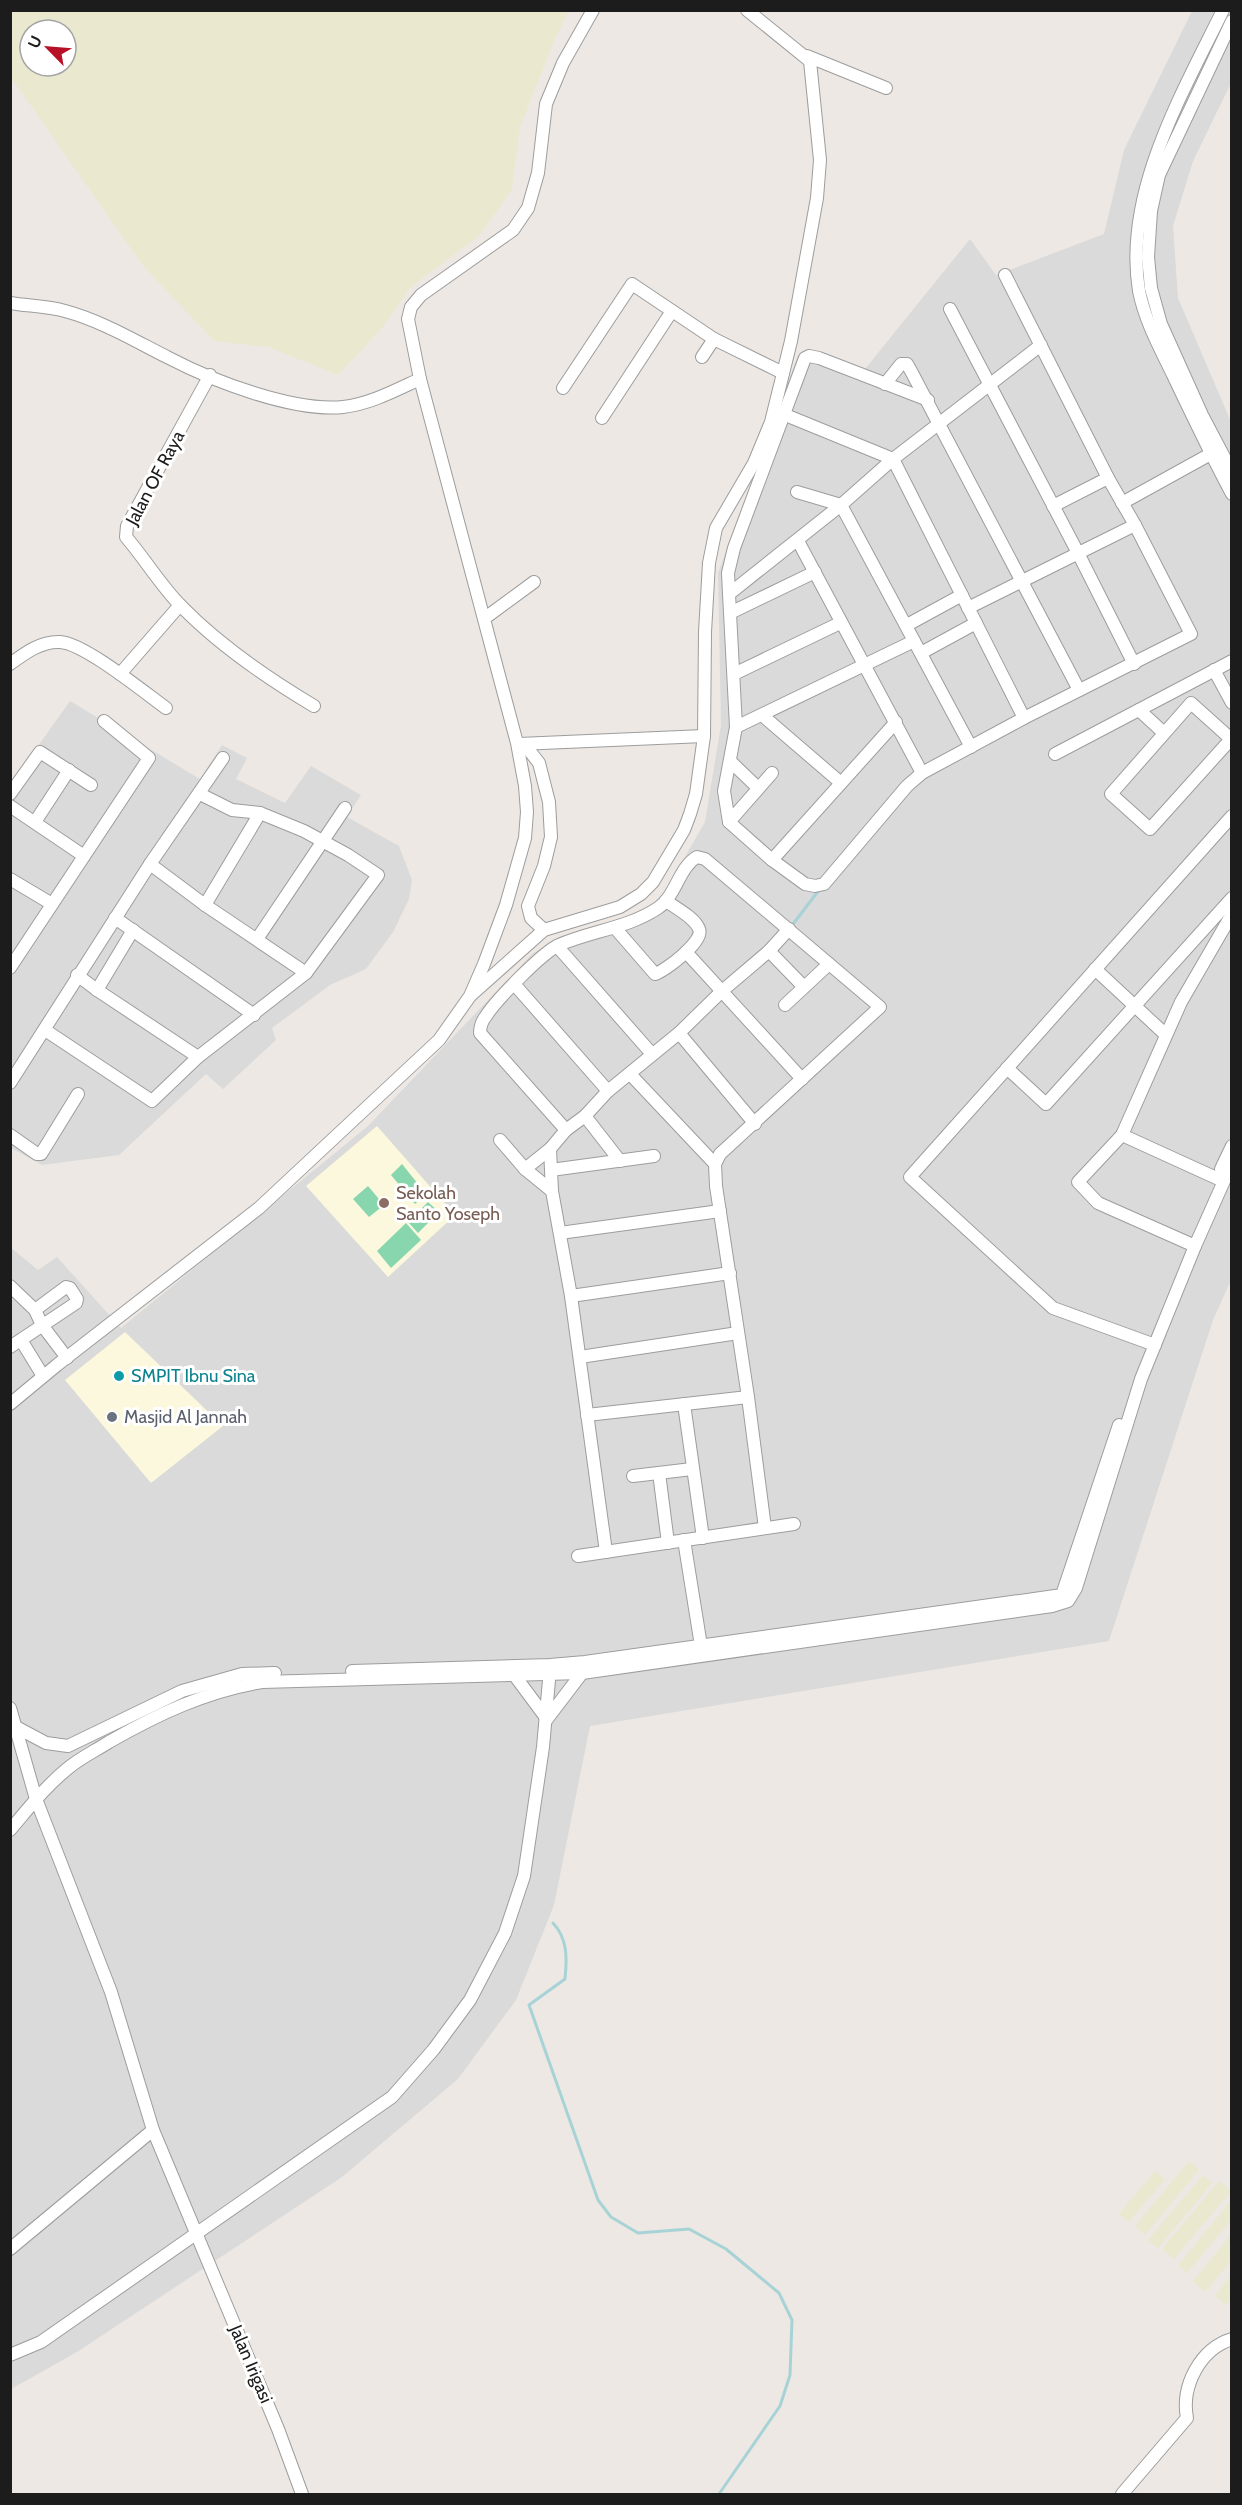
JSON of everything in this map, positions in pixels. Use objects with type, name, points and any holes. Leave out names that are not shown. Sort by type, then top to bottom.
[{"type":"street","points":[[470,996],[506,905],[525,838],[527,812],[521,744],[420,379],[409,326],[411,307],[434,284],[513,230],[528,207],[538,173],[546,104],[563,63],[594,10]]},
{"type":"street","points":[[747,10],[807,56],[886,88]]},
{"type":"street","points":[[1223,10],[1182,94],[1147,182],[1139,224],[1137,267],[1140,291],[1149,325],[1215,451],[1232,472]]},
{"type":"street","points":[[1232,21],[1159,175],[1151,211],[1148,257],[1151,288],[1161,324],[1232,495]]},
{"type":"street","points":[[10,1404],[259,1208],[439,1040],[470,996],[544,930],[620,907],[641,894],[653,882],[684,830],[696,794],[704,736],[705,632],[709,563],[716,528],[754,463],[771,422],[792,341],[815,209],[820,160],[812,67],[807,56]]},
{"type":"street","points":[[928,400],[809,356],[801,365],[734,548],[728,573],[732,612],[736,727],[724,791],[729,822],[772,861],[805,884],[815,886],[824,884],[907,786],[922,773],[1024,718],[1191,634],[1108,478],[1005,275]]},
{"type":"street","points":[[563,388],[632,284],[714,339],[783,373]]},
{"type":"street","points":[[10,303],[65,311],[124,334],[170,359],[251,392],[278,399],[316,406],[344,407],[382,397],[420,379]]},
{"type":"street","points":[[950,309],[1134,664]]},
{"type":"street","points":[[602,418],[672,311]]},
{"type":"street","points":[[702,357],[714,339]]},
{"type":"street","points":[[729,594],[798,541],[892,459],[1041,345]]},
{"type":"street","points":[[885,384],[904,363],[911,371],[1079,690]]},
{"type":"street","name":"Jalan OF Raya","points":[[210,375],[127,526],[126,537],[180,605],[208,632],[269,680],[314,706]]},
{"type":"street","points":[[783,414],[892,459],[1024,718]]},
{"type":"street","points":[[1122,503],[1215,451]]},
{"type":"street","points":[[1053,506],[1108,478]]},
{"type":"street","points":[[797,492],[841,505],[971,747]]},
{"type":"street","points":[[817,525],[818,500]]},
{"type":"street","points":[[968,608],[1135,525]]},
{"type":"street","points":[[798,541],[922,773]]},
{"type":"street","points":[[732,612],[815,572]]},
{"type":"street","points":[[485,618],[534,582]]},
{"type":"street","points":[[907,625],[962,595]]},
{"type":"street","points":[[120,674],[180,605]]},
{"type":"street","points":[[734,674],[840,623]]},
{"type":"street","points":[[921,652],[976,623]]},
{"type":"street","points":[[736,727],[865,667],[914,641]]},
{"type":"street","points":[[10,664],[42,645],[62,642],[93,657],[120,674],[166,708]]},
{"type":"street","points":[[1055,754],[1232,661]]},
{"type":"street","points":[[1214,670],[1232,703]]},
{"type":"street","points":[[1191,704],[1231,739],[1150,829],[1111,794],[1191,704]]},
{"type":"street","points":[[1138,710],[1164,733]]},
{"type":"street","points":[[762,715],[841,783]]},
{"type":"street","points":[[10,968],[15,950],[52,904],[149,758],[104,721]]},
{"type":"street","points":[[772,861],[896,722]]},
{"type":"street","points":[[521,744],[704,736]]},
{"type":"street","points":[[521,744],[539,763],[549,802],[551,837],[544,866],[528,906],[531,918],[544,930]]},
{"type":"street","points":[[10,794],[40,752],[92,785]]},
{"type":"street","points":[[10,1083],[45,1030],[77,975],[223,758]]},
{"type":"street","points":[[730,761],[757,787]]},
{"type":"street","points":[[35,822],[69,770]]},
{"type":"street","points":[[729,822],[757,787],[772,773]]},
{"type":"street","points":[[45,1030],[152,1101],[198,1057],[306,973],[378,875],[322,841],[260,813],[232,810],[200,794]]},
{"type":"street","points":[[10,806],[84,856]]},
{"type":"street","points":[[257,939],[345,808]]},
{"type":"street","points":[[205,905],[260,813]]},
{"type":"street","points":[[1152,1344],[1053,1308],[910,1177],[1232,816]]},
{"type":"street","points":[[566,1130],[480,1033],[480,1026],[487,1013],[557,946],[615,928],[657,909],[666,901],[693,859],[699,857],[789,929],[880,1007],[720,1154],[715,1164],[765,1528]]},
{"type":"street","points":[[150,864],[205,905],[306,973]]},
{"type":"street","points":[[10,879],[52,904]]},
{"type":"street","points":[[1007,1068],[1046,1104],[1232,898]]},
{"type":"street","points":[[615,928],[655,974],[663,972],[696,942],[700,935],[699,928],[666,901]]},
{"type":"street","points":[[1191,1244],[1098,1203],[1078,1182],[1122,1135],[1181,1002],[1232,914]]},
{"type":"street","points":[[115,918],[254,1015]]},
{"type":"street","points":[[525,1169],[550,1149],[566,1130],[585,1116],[608,1091],[679,1033],[769,951],[789,929]]},
{"type":"street","points":[[97,990],[133,930]]},
{"type":"street","points":[[557,946],[652,1054]]},
{"type":"street","points":[[769,951],[804,987]]},
{"type":"street","points":[[686,952],[802,1079]]},
{"type":"street","points":[[785,1005],[829,964]]},
{"type":"street","points":[[1095,969],[1166,1035]]},
{"type":"street","points":[[77,975],[198,1057]]},
{"type":"street","points":[[515,985],[608,1091]]},
{"type":"street","points":[[679,1033],[755,1124]]},
{"type":"street","points":[[630,1074],[715,1164]]},
{"type":"street","points":[[10,1135],[37,1154],[41,1154],[78,1094]]},
{"type":"street","points":[[585,1116],[620,1161]]},
{"type":"street","points":[[1122,1135],[1220,1179]]},
{"type":"street","points":[[500,1140],[525,1169],[552,1191]]},
{"type":"street","points":[[10,1830],[36,1799],[68,1768],[139,1725],[190,1701],[241,1685],[322,1680],[515,1676],[1065,1598],[1130,1390],[1152,1344],[1232,1146]]},
{"type":"street","points":[[550,1149],[552,1191],[571,1296],[606,1552]]},
{"type":"street","points":[[551,1170],[654,1156]]},
{"type":"street","points":[[1220,1179],[1232,1163]]},
{"type":"street","points":[[560,1233],[720,1211]]},
{"type":"street","points":[[571,1296],[730,1273]]},
{"type":"street","points":[[10,1286],[35,1310],[42,1325],[66,1358]]},
{"type":"street","points":[[35,1310],[66,1287],[70,1288],[77,1299],[76,1303],[14,1344],[44,1376]]},
{"type":"street","points":[[580,1357],[738,1333]]},
{"type":"street","points":[[587,1415],[748,1396]]},
{"type":"street","points":[[684,1404],[702,1538]]},
{"type":"street","points":[[633,1476],[692,1469]]},
{"type":"street","points":[[659,1473],[668,1543]]},
{"type":"street","points":[[578,1556],[794,1524]]},
{"type":"street","points":[[684,1540],[702,1651]]},
{"type":"street","points":[[16,1727],[46,1743],[60,1746],[77,1744],[182,1691],[242,1674],[550,1670],[582,1673],[702,1651]]},
{"type":"street","points":[[10,2355],[40,2342],[392,2097],[434,2049],[470,2000],[505,1933],[524,1876],[547,1719],[550,1670]]},
{"type":"street","points":[[547,1719],[582,1673]]},
{"type":"street","points":[[515,1676],[547,1719]]},
{"type":"street","name":"Jalan Irigasi","points":[[10,1708],[36,1799],[111,1992],[153,2130],[302,2494]]},
{"type":"street","points":[[60,1746],[68,1768]]},
{"type":"street","points":[[10,2249],[153,2130]]},
{"type":"street","points":[[1122,2494],[1187,2418],[1186,2391],[1204,2357],[1221,2342],[1232,2339]]},
{"type":"shaded area","points":[[1192,11],[1231,11],[1231,83],[1193,161],[1173,226],[1178,298],[1231,422],[1231,1280],[1213,1320],[1109,1641],[590,1726],[554,1905],[516,2000],[458,2079],[342,2177],[77,2352],[11,2389],[10,1247],[38,1270],[57,1257],[121,1328],[368,1126],[533,953],[561,937],[655,909],[705,822],[721,725],[718,573],[798,355],[865,369],[970,239],[996,275],[1104,234],[1124,150]]},
{"type":"shaded area","points":[[70,701],[200,779],[222,745],[247,758],[236,779],[285,803],[311,766],[361,795],[347,817],[399,846],[412,880],[409,899],[393,932],[366,969],[330,985],[272,1028],[276,1040],[223,1089],[206,1074],[119,1155],[42,1165],[11,1148],[11,784]]},
{"type":"shaded area","name":"Sekolah Santo Yoseph","points":[[377,1126],[449,1208],[453,1217],[388,1277],[306,1186]]},
{"type":"shaded area","points":[[125,1332],[223,1426],[151,1483],[65,1380]]},
{"type":"green space","points":[[11,10],[569,10],[554,41],[520,128],[512,189],[480,235],[411,287],[382,328],[338,375],[268,347],[214,341],[143,266],[12,79]]},
{"type":"green space","points":[[402,1164],[426,1194],[415,1204],[391,1175]]},
{"type":"green space","points":[[368,1186],[384,1205],[369,1217],[353,1199]]},
{"type":"green space","points":[[428,1202],[439,1212],[418,1233],[408,1222]]},
{"type":"green space","points":[[406,1223],[421,1240],[391,1268],[377,1251]]},
{"type":"green space","points":[[1189,2161],[1199,2170],[1145,2235],[1135,2226]]},
{"type":"green space","points":[[1155,2171],[1165,2179],[1129,2222],[1119,2214]]},
{"type":"green space","points":[[1203,2175],[1212,2183],[1158,2248],[1148,2240]]},
{"type":"green space","points":[[1219,2181],[1231,2191],[1174,2259],[1162,2249]]},
{"type":"green space","points":[[1231,2201],[1231,2220],[1187,2273],[1178,2265]]},
{"type":"green space","points":[[1231,2235],[1231,2261],[1205,2292],[1193,2281]]},
{"type":"green space","points":[[1231,2275],[1231,2299],[1226,2305],[1215,2296]]},
{"type":"waterway","points":[[790,928],[819,890]]},
{"type":"waterway","points":[[553,1923],[564,1942],[565,1979],[529,2005],[598,2200],[611,2217],[638,2233],[689,2229],[726,2249],[779,2293],[792,2320],[790,2375],[780,2406],[719,2494]]},
{"type":"place","name":"Sekolah Santo Yoseph","points":[[384,1203]]},
{"type":"place","name":"SMPIT Ibnu Sina","points":[[119,1376]]},
{"type":"place","name":"Masjid Al Jannah","points":[[112,1417]]}]
